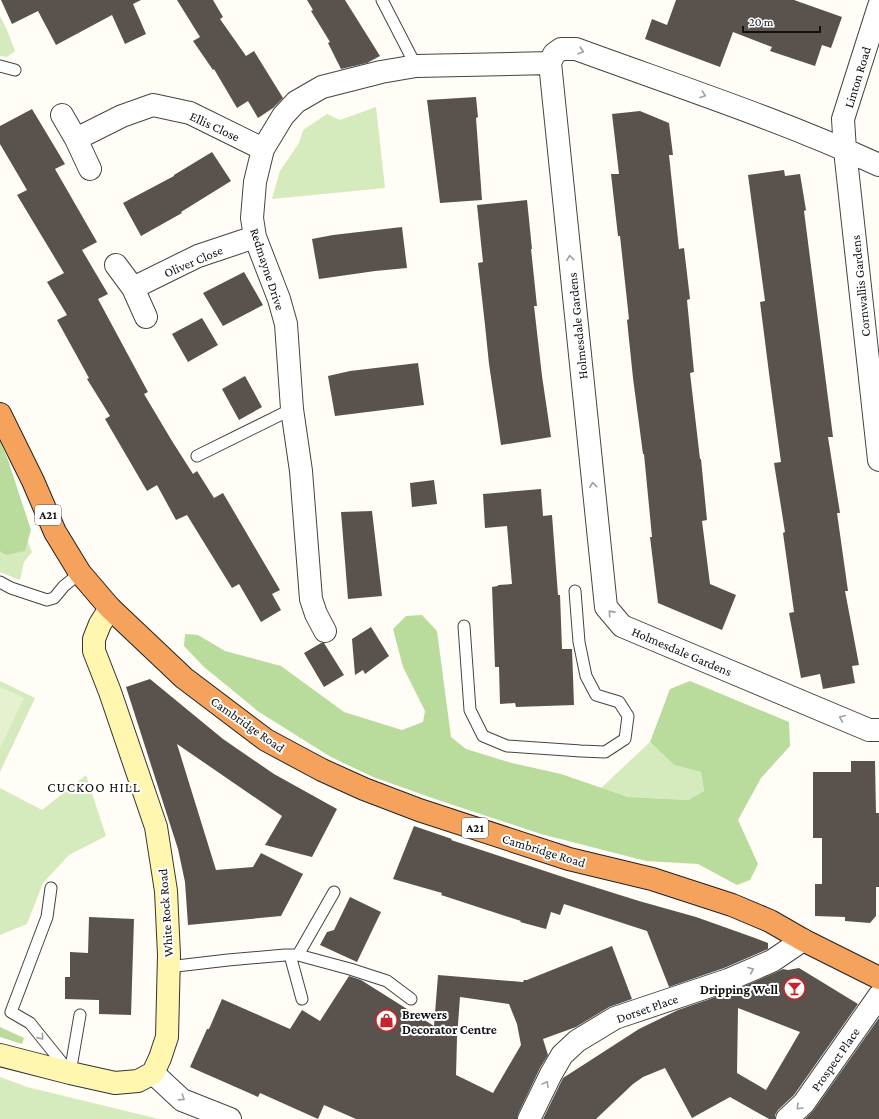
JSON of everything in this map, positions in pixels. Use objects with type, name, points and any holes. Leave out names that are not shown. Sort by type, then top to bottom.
[{"type":"highway","name":"A21","points":[[0,414],[55,532],[80,573],[110,608]]},
{"type":"highway","name":"Cambridge Road","points":[[110,608],[184,678],[266,740],[322,770],[377,794],[419,810],[568,859],[652,879],[732,905],[770,921],[803,940],[879,978]]},
{"type":"street","name":"Linton Road","points":[[845,150],[843,119],[878,10]]},
{"type":"street","points":[[550,63],[554,54],[561,49],[576,49],[753,113],[879,165]]},
{"type":"street","name":"Redmayne Drive","points":[[325,631],[316,614],[311,599],[301,471],[292,409],[286,324],[279,299],[254,237],[252,218],[255,182],[263,149],[282,116],[296,102],[322,87],[381,72],[416,66],[550,63]]},
{"type":"street","name":"Holmesdale Gardens","points":[[550,63],[606,607],[622,626],[869,730],[879,730]]},
{"type":"street","name":"Ellis Close","points":[[76,139],[122,116],[153,105],[190,112],[263,149]]},
{"type":"street","points":[[62,115],[76,139],[90,169]]},
{"type":"street","name":"Cornwallis Gardens","points":[[845,150],[879,460]]},
{"type":"street","name":"Oliver Close","points":[[133,288],[198,256],[254,237]]},
{"type":"street","points":[[116,265],[133,288],[146,317]]},
{"type":"street","name":"White Rock Road","points":[[110,608],[100,624],[94,639],[94,651],[110,692],[156,827],[166,891],[168,967],[167,1038],[153,1072]]},
{"type":"street","name":"Dorset Place","points":[[529,1119],[562,1056],[578,1041],[615,1018],[728,980],[772,961],[803,940]]},
{"type":"street","name":"Prospect Place","points":[[787,1119],[804,1103],[879,996]]},
{"type":"street","points":[[0,1055],[115,1083],[138,1081],[153,1072],[182,1100],[230,1119]]},
{"type":"lane","points":[[382,0],[416,66]]},
{"type":"lane","points":[[0,66],[15,70]]},
{"type":"lane","points":[[197,456],[292,409]]},
{"type":"lane","points":[[0,582],[11,588],[47,600],[54,598],[64,586],[80,573]]},
{"type":"lane","points":[[464,626],[470,710],[483,736],[508,746],[605,752],[625,739],[628,716],[618,702],[596,695],[586,676],[579,642],[574,591]]},
{"type":"lane","points":[[51,888],[47,918],[11,1012],[30,1024],[70,1073]]},
{"type":"lane","points":[[302,999],[294,955],[334,892]]},
{"type":"lane","points":[[168,967],[228,960],[294,955],[350,969],[386,981],[411,999]]},
{"type":"lane","points":[[70,1073],[80,1015]]},
{"type":"green space","points":[[0,16],[15,51],[7,57],[0,56]]},
{"type":"green space","points":[[376,107],[385,188],[272,199],[280,171],[299,143],[303,130],[327,114],[340,120]]},
{"type":"green space","points":[[0,441],[8,460],[31,530],[25,551],[6,555],[0,551]]},
{"type":"green space","points":[[0,476],[32,552],[24,562],[20,580],[0,572]]},
{"type":"green space","points":[[422,615],[437,631],[451,737],[466,749],[512,763],[561,774],[628,797],[688,800],[704,791],[701,772],[674,765],[650,742],[670,689],[690,681],[789,722],[790,746],[761,778],[738,820],[758,864],[750,880],[737,885],[698,864],[646,861],[541,834],[373,777],[331,757],[259,712],[204,667],[184,646],[185,634],[198,635],[225,651],[281,666],[344,712],[402,730],[423,722],[425,711],[403,667],[393,629],[406,616]]},
{"type":"green space","points":[[0,681],[35,698],[0,772]]},
{"type":"green space","points":[[0,687],[24,698],[0,748]]},
{"type":"green space","points":[[650,742],[674,765],[701,772],[704,791],[688,800],[628,797],[601,788]]},
{"type":"green space","points":[[86,775],[106,836],[69,855],[43,883],[27,924],[0,935],[0,788],[42,810]]},
{"type":"green space","points":[[0,1027],[24,1038],[22,1044],[0,1037]]},
{"type":"green space","points":[[0,1077],[27,1087],[159,1119],[0,1119]]},
{"type":"building","points":[[1,0],[141,0],[133,4],[146,34],[125,44],[112,15],[56,45],[38,11],[12,24]]},
{"type":"building","points":[[177,0],[213,0],[223,17],[220,19],[246,56],[254,51],[283,98],[273,108],[258,118],[248,101],[237,108],[214,69],[213,70],[193,41],[200,37]]},
{"type":"building","points":[[307,0],[345,0],[380,56],[367,63],[341,69],[328,43],[330,42],[311,11],[313,10]]},
{"type":"building","points":[[676,0],[794,0],[842,17],[831,48],[822,45],[815,66],[770,51],[772,47],[733,32],[720,67],[645,39],[652,19],[667,25]]},
{"type":"building","points":[[476,97],[478,117],[476,118],[482,200],[440,203],[427,100]]},
{"type":"building","points":[[32,109],[65,164],[55,169],[97,242],[82,250],[108,294],[98,299],[148,392],[144,394],[193,474],[197,471],[214,498],[223,493],[280,590],[272,594],[281,610],[261,622],[239,584],[232,588],[187,515],[176,520],[157,485],[147,491],[105,419],[110,416],[87,379],[89,378],[57,320],[67,315],[47,282],[64,273],[17,195],[27,190],[0,144],[0,126]]},
{"type":"building","points":[[640,111],[669,123],[673,155],[669,155],[679,249],[684,248],[690,299],[687,300],[694,372],[690,373],[707,520],[702,521],[710,584],[736,595],[722,630],[658,603],[650,537],[652,537],[644,454],[633,378],[627,320],[629,319],[620,236],[618,236],[611,174],[619,174],[612,114]]},
{"type":"building","points":[[212,152],[231,181],[181,212],[182,213],[141,236],[123,203],[174,176]]},
{"type":"building","points":[[784,170],[785,176],[800,174],[806,210],[804,211],[833,437],[828,437],[840,513],[837,513],[848,591],[845,591],[859,665],[852,666],[855,683],[823,689],[820,674],[801,678],[789,613],[794,612],[783,533],[785,532],[774,463],[781,462],[760,302],[765,301],[748,175]]},
{"type":"building","points":[[527,200],[537,306],[534,306],[551,437],[501,445],[489,364],[478,263],[483,262],[477,205]]},
{"type":"building","points":[[402,227],[407,268],[319,279],[312,239]]},
{"type":"building","points":[[244,272],[263,305],[223,326],[203,293]]},
{"type":"building","points":[[202,318],[218,345],[188,362],[172,334]]},
{"type":"building","points":[[418,363],[424,405],[335,416],[328,376],[350,371]]},
{"type":"building","points":[[245,376],[262,407],[239,420],[222,389]]},
{"type":"building","points":[[434,480],[437,504],[412,507],[410,483]]},
{"type":"building","points":[[541,489],[543,516],[552,515],[558,595],[560,595],[562,649],[572,649],[574,705],[516,707],[515,703],[500,704],[499,667],[495,667],[492,587],[512,584],[507,526],[485,528],[483,494]]},
{"type":"building","points":[[372,511],[382,596],[348,599],[341,512]]},
{"type":"building","points":[[371,627],[389,656],[365,674],[363,670],[355,675],[352,639]]},
{"type":"building","points":[[321,643],[324,643],[344,675],[324,687],[304,653]]},
{"type":"building","points":[[150,679],[223,739],[274,774],[337,809],[312,857],[265,845],[282,816],[177,744],[216,870],[253,867],[261,853],[303,874],[281,916],[188,925],[185,882],[178,849],[126,687]]},
{"type":"building","points":[[851,761],[875,761],[876,813],[879,813],[879,887],[876,887],[876,916],[870,923],[845,921],[845,917],[815,916],[815,884],[822,884],[822,838],[813,838],[813,772],[851,772]]},
{"type":"building","points":[[414,826],[452,839],[451,840],[572,880],[696,917],[768,943],[768,949],[724,968],[669,987],[647,931],[564,904],[560,915],[551,912],[546,929],[520,922],[521,921],[441,895],[442,893],[393,879]]},
{"type":"building","points":[[350,897],[381,912],[357,962],[320,945],[327,932],[334,930]]},
{"type":"building","points":[[89,917],[134,919],[131,1015],[99,1014],[99,1000],[65,999],[65,977],[70,977],[70,952],[88,953]]},
{"type":"building","points":[[612,946],[632,999],[609,1007],[576,1027],[543,1039],[548,1055],[540,1068],[517,1119],[356,1119],[324,1105],[318,1119],[260,1093],[258,1097],[190,1067],[222,999],[290,1029],[302,1010],[320,1021],[349,976],[361,980],[434,1026],[438,975],[523,982],[524,980]],"holes":[[[460,997],[509,1004],[517,1024],[521,1045],[493,1093],[456,1075]]]},
{"type":"building","points":[[799,968],[858,1004],[794,1095],[778,1110],[775,1115],[775,1119],[769,1119],[730,1097],[692,1118],[665,1068],[643,1077],[633,1084],[596,1119],[543,1119],[563,1078],[639,1029],[678,1010],[733,991],[783,969],[788,970]],"holes":[[[738,1008],[800,1032],[766,1090],[737,1073]]]},
{"type":"building","points":[[879,1018],[879,1119],[805,1119],[814,1110]]},
{"type":"place","name":"Dripping Well","points":[[794,989]]},
{"type":"place","name":"Brewers Decorator Centre","points":[[386,1021]]},
{"type":"district","name":"CUCKOO HILL","points":[[94,787]]}]
